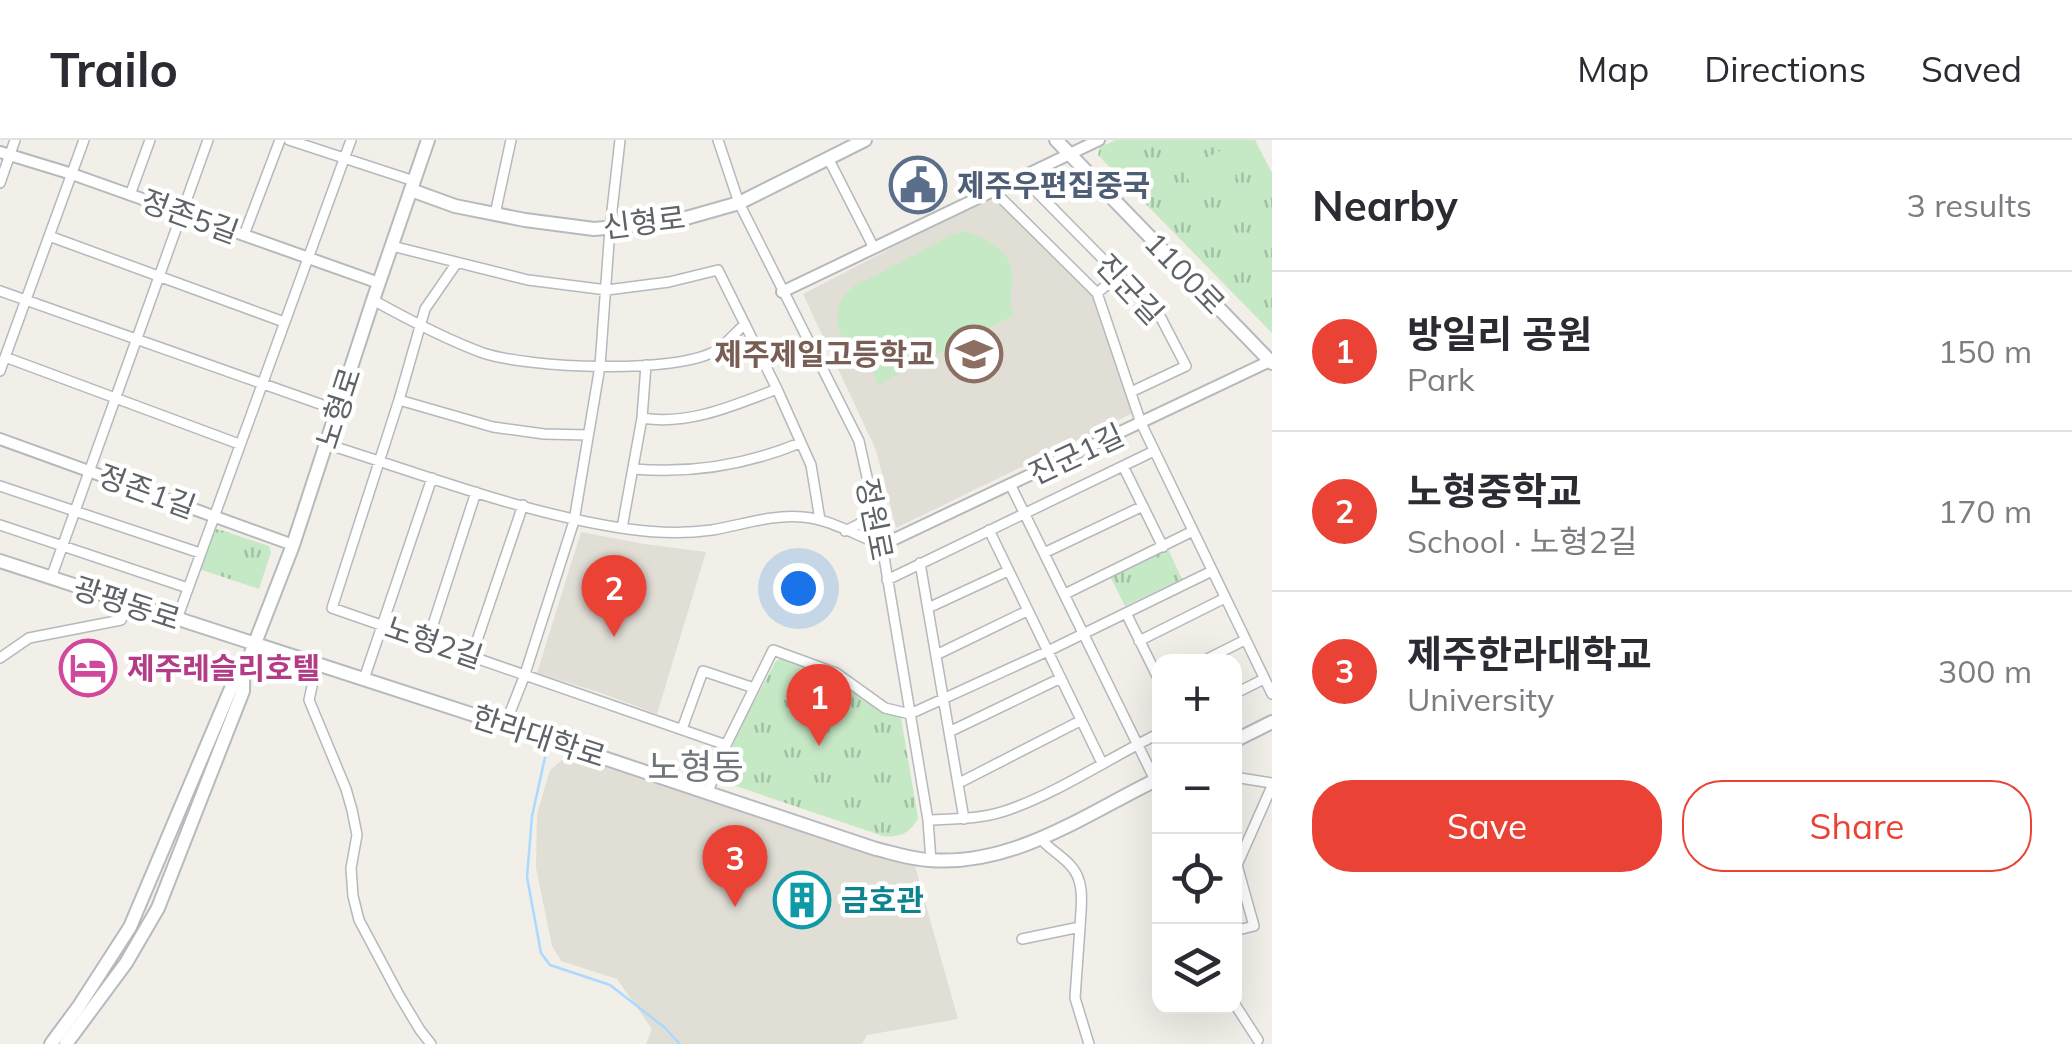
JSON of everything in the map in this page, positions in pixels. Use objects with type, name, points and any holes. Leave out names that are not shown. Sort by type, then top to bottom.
[{"type":"main road","name":"노형로","points":[[51,1044],[130,927],[232,686],[243,674],[255,646],[293,545],[428,140]]},
{"type":"main road","name":"신형로","points":[[412,186],[456,206],[594,230],[672,222],[739,203],[865,140]]},
{"type":"main road","name":"1100로","points":[[1056,140],[1271,361]]},
{"type":"main road","name":"광평동로","points":[[0,561],[255,646]]},
{"type":"main road","name":"한라대학로","points":[[255,646],[504,724],[876,849],[931,860],[977,859],[1004,853],[1152,782]]},
{"type":"main road","name":"노형로","points":[[66,1044],[126,963],[158,908],[243,690],[243,674]]},
{"type":"main road","points":[[1242,737],[1272,722]]},
{"type":"street","points":[[0,183],[5,154],[16,140]]},
{"type":"street","points":[[0,371],[84,140]]},
{"type":"street","points":[[130,195],[150,140]]},
{"type":"street","points":[[51,578],[208,140]]},
{"type":"street","points":[[244,235],[280,140]]},
{"type":"street","points":[[289,140],[412,186]]},
{"type":"street","points":[[177,619],[351,140]]},
{"type":"street","points":[[495,214],[511,140]]},
{"type":"street","points":[[504,724],[525,674],[574,518],[600,366],[620,140]]},
{"type":"street","name":"정원로","points":[[718,140],[739,203],[860,442],[882,545],[928,820],[931,860]]},
{"type":"street","points":[[782,292],[1099,140]]},
{"type":"street","name":"정존5길","points":[[5,154],[379,283]]},
{"type":"street","points":[[828,158],[874,248]]},
{"type":"street","name":"진군길","points":[[1021,176],[1162,318],[1186,366],[1131,392]]},
{"type":"street","name":"진군길","points":[[992,190],[1097,293],[1141,423],[1272,694]]},
{"type":"street","points":[[49,236],[284,322]]},
{"type":"street","points":[[392,246],[528,280],[607,290],[669,282],[718,270],[811,465],[820,520]]},
{"type":"street","points":[[380,461],[425,309],[456,264]]},
{"type":"street","points":[[1097,293],[1119,276]]},
{"type":"street","points":[[0,291],[336,410]]},
{"type":"street","points":[[373,300],[486,354],[528,364],[646,365],[688,360],[716,350],[746,324]]},
{"type":"street","points":[[5,358],[239,444]]},
{"type":"street","name":"진군1길","points":[[882,545],[1271,361]]},
{"type":"street","points":[[622,528],[642,418],[646,365]]},
{"type":"street","points":[[642,418],[658,421],[708,412],[777,389]]},
{"type":"street","points":[[400,400],[493,427],[588,435]]},
{"type":"street","name":"정존1길","points":[[0,438],[293,545]]},
{"type":"street","points":[[634,469],[668,472],[730,465],[800,443]]},
{"type":"street","points":[[326,444],[476,492],[622,528],[666,533],[711,530],[801,516],[882,545]]},
{"type":"street","points":[[887,580],[1154,451]]},
{"type":"street","name":"노형2길","points":[[380,461],[332,608],[726,745]]},
{"type":"street","points":[[1124,466],[1163,547]]},
{"type":"street","points":[[364,679],[432,478]]},
{"type":"street","points":[[1010,484],[1152,770]]},
{"type":"street","points":[[0,486],[200,553]]},
{"type":"street","points":[[428,640],[476,492]]},
{"type":"street","points":[[472,655],[523,504]]},
{"type":"street","points":[[1044,553],[1143,506]]},
{"type":"street","points":[[845,531],[865,522],[874,508]]},
{"type":"street","points":[[0,525],[188,588]]},
{"type":"street","points":[[989,530],[1102,763]]},
{"type":"street","points":[[1066,594],[1193,531]]},
{"type":"street","points":[[920,563],[964,819]]},
{"type":"street","points":[[708,792],[726,745],[773,650],[836,674],[885,708],[910,714],[1212,570]]},
{"type":"street","points":[[928,608],[1008,571]]},
{"type":"street","points":[[1140,641],[1225,598]]},
{"type":"street","points":[[0,658],[29,638],[120,620],[130,604]]},
{"type":"street","points":[[936,655],[1028,611]]},
{"type":"street","points":[[1126,614],[1152,666]]},
{"type":"street","points":[[1218,654],[1246,640]]},
{"type":"street","points":[[317,664],[308,700],[352,810],[357,835],[351,868],[352,896],[359,920],[431,1044]]},
{"type":"street","points":[[682,730],[702,671],[754,688]]},
{"type":"street","points":[[949,732],[1061,678]]},
{"type":"street","points":[[1242,690],[1264,679]]},
{"type":"street","points":[[959,782],[1080,721]]},
{"type":"street","points":[[928,820],[964,819],[1006,810],[1152,737]]},
{"type":"street","points":[[1242,778],[1272,784],[1238,864],[1254,926],[1242,929]]},
{"type":"street","points":[[1040,838],[1068,862],[1082,888],[1075,998],[1088,1044]]},
{"type":"street","points":[[1022,939],[1080,927]]},
{"type":"street","points":[[1241,1014],[1258,1040]]},
{"type":"shaded area","name":"제주제일고등학교","points":[[994,195],[1096,297],[1135,412],[896,528],[876,450],[803,294]]},
{"type":"shaded area","points":[[581,532],[706,552],[657,714],[537,673]]},
{"type":"shaded area","points":[[568,755],[915,866],[958,1019],[867,1035],[862,1044],[646,1044],[652,1029],[617,979],[561,961],[552,946],[536,868],[537,814],[550,770]]},
{"type":"green space","points":[[1116,140],[1255,140],[1272,173],[1272,333],[1098,155],[1100,147]]},
{"type":"green space","points":[[1222,150],[1236,178],[1197,197],[1183,169]]},
{"type":"green space","points":[[964,231],[991,243],[1005,255],[1012,272],[1010,302],[1014,315],[878,385],[873,372],[878,369],[863,361],[842,338],[838,311],[843,298],[853,287]]},
{"type":"green space","points":[[212,530],[269,546],[271,552],[259,589],[199,569]]},
{"type":"green space","points":[[1168,549],[1182,579],[1125,606],[1110,576]]},
{"type":"green space","points":[[784,657],[830,676],[901,718],[918,818],[908,831],[883,836],[724,782],[720,774],[745,719],[776,661]]},
{"type":"waterway","points":[[546,753],[532,816],[527,877],[541,953],[550,965],[610,985],[680,1044]]},
{"type":"place","name":"제주우편집중국","points":[[918,185]]},
{"type":"place","name":"제주제일고등학교","points":[[974,354]]},
{"type":"place","name":"노형중학교","points":[[614,637]]},
{"type":"place","name":"제주레슬리호텔","points":[[88,668]]},
{"type":"place","name":"방일리 공원","points":[[819,746]]},
{"type":"place","name":"금호관","points":[[802,900]]},
{"type":"place","name":"제주한라대학교","points":[[735,907]]},
{"type":"district","name":"노형동","points":[[696,766]]}]
